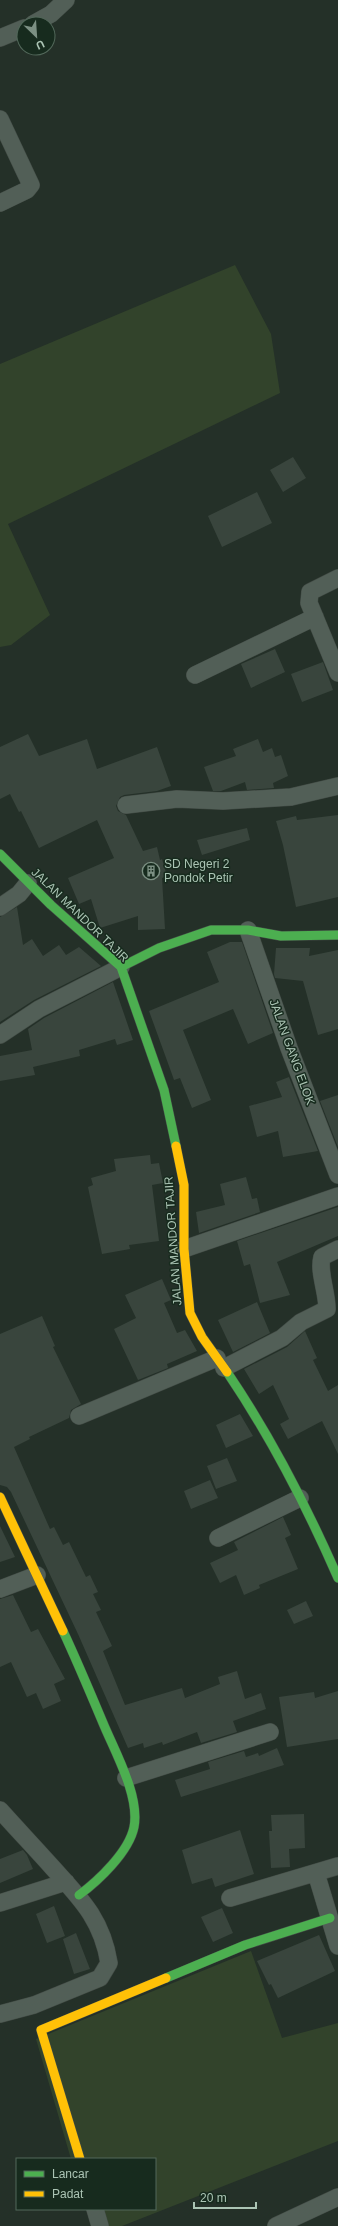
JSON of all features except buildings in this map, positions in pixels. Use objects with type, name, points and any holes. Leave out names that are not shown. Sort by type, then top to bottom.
[{"type":"street","points":[[46,16],[66,0]]},
{"type":"street","points":[[0,38],[16,31]]},
{"type":"street","points":[[0,119],[31,185],[27,190],[0,203]]},
{"type":"street","points":[[338,578],[310,592],[309,603],[338,673]]},
{"type":"street","points":[[195,675],[315,617]]},
{"type":"street","points":[[126,805],[177,798],[223,801],[291,797],[338,786]]},
{"type":"street","name":"JALAN MANDOR TAJIR","points":[[0,854],[28,883],[121,968],[164,1090],[184,1185],[184,1250],[190,1313],[202,1337],[256,1415],[300,1498],[338,1578]]},
{"type":"street","points":[[0,907],[19,894],[28,883]]},
{"type":"street","points":[[0,1034],[39,1009],[180,939],[211,930],[248,930],[281,936],[338,935]]},
{"type":"street","name":"JALAN GANG ELOK","points":[[248,930],[289,1048],[338,1175]]},
{"type":"street","points":[[184,1250],[338,1196]]},
{"type":"street","points":[[79,1416],[282,1338],[302,1322],[326,1309],[325,1286],[320,1264],[322,1257],[338,1249]]},
{"type":"street","points":[[0,1497],[91,1694],[126,1778],[132,1801],[134,1827],[114,1865],[92,1887],[78,1895]]},
{"type":"street","points":[[218,1538],[300,1498]]},
{"type":"street","points":[[0,1589],[37,1575]]},
{"type":"street","points":[[126,1778],[270,1732]]},
{"type":"street","points":[[0,1810],[78,1895],[97,1924],[106,1943],[109,1963],[100,1978],[34,2005],[0,2014]]},
{"type":"street","points":[[230,1898],[338,1866]]},
{"type":"street","points":[[316,1873],[338,1946]]},
{"type":"street","points":[[0,1904],[66,1882]]},
{"type":"street","points":[[80,2158],[41,2030],[245,1945],[330,1918]]},
{"type":"street","points":[[276,2226],[338,2197]]},
{"type":"street","points":[[95,2210],[100,2226]]},
{"type":"green space","points":[[235,265],[271,334],[280,393],[8,524],[50,615],[11,645],[0,647],[0,364]]},
{"type":"green space","points":[[251,1951],[282,2038],[338,2023],[338,2141],[122,2226],[94,2226],[88,2210],[156,2210],[156,2158],[71,2158],[36,2039]]},
{"type":"traffic: fast","points":[[0,854],[51,905],[121,967],[164,1090],[176,1146]]},
{"type":"traffic: fast","points":[[121,967],[159,948],[211,930],[248,930],[281,936],[338,935]]},
{"type":"traffic: fast","points":[[227,1372],[273,1447],[314,1525],[338,1578]]},
{"type":"traffic: fast","points":[[63,1631],[120,1760],[130,1788],[135,1815],[134,1827],[126,1846],[112,1865],[79,1895]]},
{"type":"traffic: fast","points":[[166,1978],[245,1945],[330,1918]]},
{"type":"traffic: slow","points":[[176,1146],[184,1185],[184,1249],[190,1313],[202,1337],[227,1372]]},
{"type":"traffic: slow","points":[[0,1497],[63,1631]]},
{"type":"traffic: slow","points":[[80,2158],[41,2030],[166,1978]]},
{"type":"place","name":"SD Negeri 2 Pondok Petir","points":[[151,871]]}]
